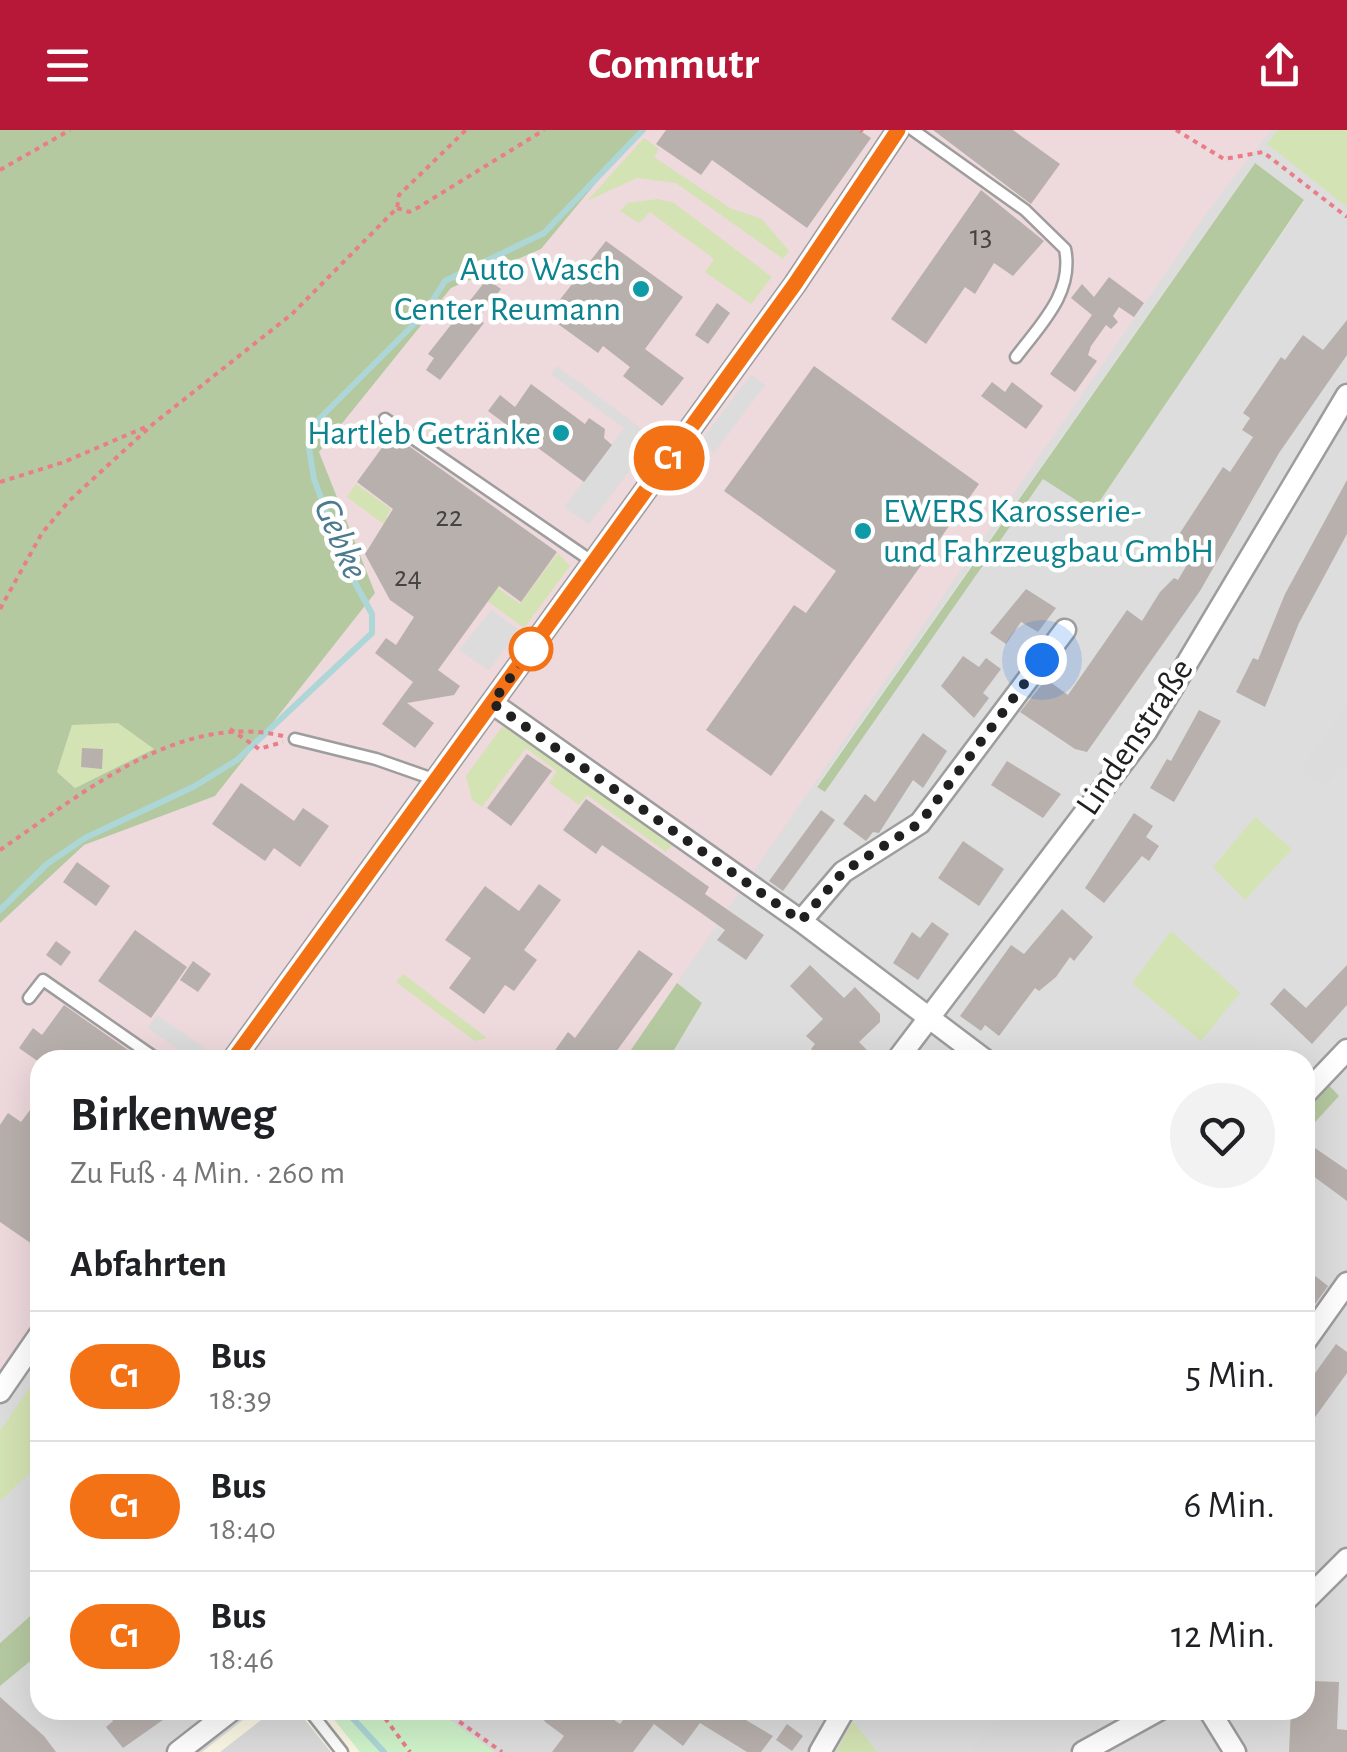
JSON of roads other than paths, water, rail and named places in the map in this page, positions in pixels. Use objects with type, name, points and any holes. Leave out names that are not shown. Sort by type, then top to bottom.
[{"type":"street","points":[[239,1050],[795,284],[898,130]]},
{"type":"street","name":"Lindenstraße","points":[[906,1050],[1146,732],[1347,395]]},
{"type":"street","points":[[801,921],[843,872],[920,823],[1065,630]]},
{"type":"street","points":[[492,703],[801,921],[972,1050]]},
{"type":"street","points":[[1315,1084],[1347,1050]]},
{"type":"street","points":[[1315,1328],[1347,1283]]},
{"type":"street","points":[[0,1392],[30,1348]]},
{"type":"street","points":[[1315,1591],[1347,1559]]},
{"type":"street","points":[[178,1752],[219,1720]]},
{"type":"street","points":[[820,1752],[838,1720]]},
{"type":"street","points":[[1082,1752],[1141,1720]]},
{"type":"street","points":[[1215,1720],[1236,1752]]},
{"type":"lane","points":[[913,130],[1024,210],[1065,249],[1067,276],[1058,301],[1016,357]]},
{"type":"lane","points":[[385,419],[594,562]]},
{"type":"lane","points":[[295,739],[376,758],[437,780]]},
{"type":"lane","points":[[29,998],[43,980],[144,1050]]},
{"type":"lane","points":[[317,1720],[342,1752]]},
{"type":"waterway","name":"Gebke","points":[[0,910],[47,864],[85,838],[195,786],[237,760],[372,633],[372,614],[347,568],[314,479],[309,448],[319,419],[424,314],[445,281],[544,233],[643,130]]},
{"type":"waterway","points":[[354,1720],[384,1752]]},
{"type":"place","name":"Auto Wasch Center Reumann","points":[[641,289]]},
{"type":"place","name":"Hartleb Getränke","points":[[561,433]]},
{"type":"place","name":"EWERS Karosserie- und Fahrzeugbau GmbH","points":[[863,531]]}]
